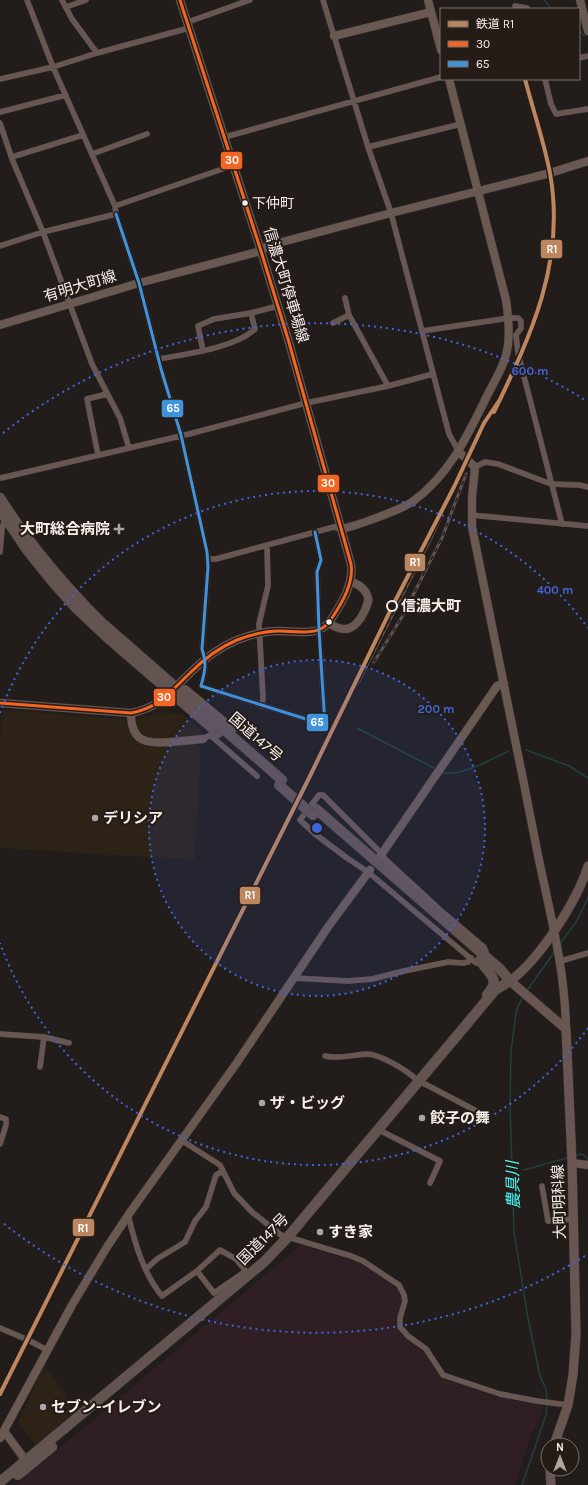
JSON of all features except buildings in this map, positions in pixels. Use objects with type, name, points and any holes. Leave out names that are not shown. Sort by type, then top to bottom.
[{"type":"highway","name":"国道147号","points":[[0,498],[5,515],[75,596],[101,622],[174,690],[479,958],[500,969],[514,984]]},
{"type":"highway","points":[[476,1013],[477,1007],[493,988],[492,974],[479,958]]},
{"type":"highway","name":"国道147号","points":[[0,1482],[27,1462],[224,1303],[270,1264],[496,990],[514,984]]},
{"type":"highway","name":"国道147号","points":[[290,1239],[383,1132],[420,1082],[514,984]]},
{"type":"highway","name":"国道147号","points":[[6,1485],[27,1462]]},
{"type":"main road","points":[[566,1029],[514,984],[525,968],[555,933],[574,901],[588,866]]},
{"type":"main road","name":"大町明科線","points":[[557,1437],[568,1404],[573,1375],[576,1334],[572,1163],[566,1029]]},
{"type":"street","points":[[27,0],[53,67],[115,206],[116,214],[139,282],[181,435],[208,559],[202,649],[206,659],[206,670],[201,686],[326,725],[318,630],[318,572],[321,560],[315,532]]},
{"type":"street","points":[[62,0],[72,19],[98,53]]},
{"type":"street","points":[[66,7],[86,0]]},
{"type":"street","name":"信濃大町停車場線","points":[[180,0],[278,306],[351,564],[351,581]]},
{"type":"street","points":[[0,79],[53,67],[188,25],[250,0]]},
{"type":"street","points":[[323,0],[368,146],[391,213],[449,434],[459,452],[475,467]]},
{"type":"street","points":[[428,0],[440,46]]},
{"type":"street","points":[[580,0],[588,32]]},
{"type":"street","points":[[514,5],[528,8]]},
{"type":"street","points":[[334,36],[431,12]]},
{"type":"street","points":[[225,137],[440,77]]},
{"type":"street","points":[[208,559],[216,559],[334,527],[341,529],[413,502],[438,478],[459,452],[502,367],[508,346],[509,318],[506,300],[448,80]]},
{"type":"street","points":[[545,80],[551,104],[556,114],[588,109]]},
{"type":"street","points":[[0,112],[66,95]]},
{"type":"street","points":[[0,123],[12,157],[43,232],[92,364],[120,418],[129,448]]},
{"type":"street","points":[[368,146],[461,124]]},
{"type":"street","points":[[92,154],[147,134]]},
{"type":"street","points":[[12,157],[83,135]]},
{"type":"street","name":"有明大町線","points":[[0,325],[139,282],[261,251],[268,246],[550,173],[588,161]]},
{"type":"street","points":[[115,206],[234,165]]},
{"type":"street","points":[[0,246],[43,232],[116,214]]},
{"type":"street","points":[[345,298],[349,315],[388,386]]},
{"type":"street","points":[[203,351],[198,326],[214,319],[251,313],[278,306]]},
{"type":"street","points":[[159,359],[203,351],[249,335],[255,329],[251,313]]},
{"type":"street","points":[[333,323],[349,315]]},
{"type":"street","points":[[422,332],[509,318],[518,318],[521,321],[522,325],[516,335],[515,340],[562,524]]},
{"type":"street","points":[[0,472],[1,480],[306,403],[388,386],[433,374]]},
{"type":"street","points":[[98,455],[87,399],[107,394]]},
{"type":"street","points":[[475,467],[485,462],[498,464],[551,484],[580,485],[588,487]]},
{"type":"street","points":[[475,467],[471,515],[475,542],[560,957],[565,998],[566,1029]]},
{"type":"street","points":[[0,552],[5,515]]},
{"type":"street","points":[[471,515],[588,526]]},
{"type":"street","points":[[262,706],[264,698],[259,633],[260,617],[269,580],[267,544]]},
{"type":"street","points":[[0,704],[131,713],[143,711],[151,708],[174,690],[206,659],[236,641],[259,633],[274,631],[318,630],[329,623],[351,581],[367,594],[368,602],[357,623],[348,629],[336,628],[329,623]]},
{"type":"street","points":[[380,856],[496,686],[504,682]]},
{"type":"street","points":[[174,690],[186,688],[235,729]]},
{"type":"street","points":[[131,713],[131,724],[133,730],[142,740],[150,743],[160,743],[203,739],[210,735],[257,776]]},
{"type":"street","points":[[294,978],[348,981],[372,979],[404,970],[448,962],[468,962],[479,958],[486,952],[484,947],[380,856],[321,794],[300,820],[315,834],[347,858],[369,871],[479,958]]},
{"type":"street","points":[[27,1462],[2,1434],[86,1281],[128,1215],[236,1064],[328,927],[369,871]]},
{"type":"street","points":[[560,957],[588,954]]},
{"type":"street","points":[[0,1034],[44,1037],[69,1043]]},
{"type":"street","points":[[40,1067],[44,1037]]},
{"type":"street","points":[[325,1056],[333,1057],[371,1054],[394,1064],[412,1075],[420,1082],[486,1116]]},
{"type":"street","points":[[0,1117],[6,1119],[6,1125],[0,1144]]},
{"type":"street","points":[[383,1132],[440,1161],[430,1183]]},
{"type":"street","points":[[181,1140],[217,1163],[223,1171],[231,1190],[252,1212],[281,1235],[356,1258],[399,1286],[405,1300],[400,1318],[400,1326],[413,1341],[426,1349],[443,1375],[500,1394],[537,1401],[568,1404]]},
{"type":"street","points":[[572,1163],[588,1165]]},
{"type":"street","points":[[146,1269],[157,1259],[185,1242],[196,1221],[206,1207],[216,1175],[223,1171]]},
{"type":"street","points":[[542,1186],[548,1221],[573,1220]]},
{"type":"street","points":[[128,1215],[135,1246],[154,1286],[162,1296],[196,1271],[220,1250],[236,1259],[246,1271],[214,1292],[196,1271]]},
{"type":"street","points":[[0,1328],[47,1350]]},
{"type":"shaded area","points":[[4,710],[122,719],[126,721],[129,731],[134,737],[139,742],[149,747],[194,744],[199,746],[201,748],[194,860],[0,848],[0,745],[2,715]]},
{"type":"shaded area","points":[[158,713],[183,714],[204,734],[201,736],[158,739],[147,737],[139,731],[135,720]]},
{"type":"shaded area","points":[[301,1245],[360,1263],[391,1282],[400,1291],[403,1299],[396,1323],[397,1327],[401,1334],[425,1354],[440,1376],[498,1397],[538,1404],[542,1407],[542,1412],[531,1435],[515,1485],[16,1485]]},
{"type":"shaded area","points":[[44,1366],[77,1410],[36,1445],[18,1423]]},
{"type":"waterway","points":[[544,0],[551,8]]},
{"type":"waterway","points":[[580,32],[585,36]]},
{"type":"waterway","points":[[357,728],[434,768]]},
{"type":"waterway","points":[[526,750],[569,766],[588,778]]},
{"type":"waterway","points":[[443,773],[460,772],[509,751]]},
{"type":"waterway","name":"農具川","points":[[560,944],[576,922],[588,898]]},
{"type":"waterway","name":"農具川","points":[[526,992],[555,951]]},
{"type":"waterway","name":"農具川","points":[[523,996],[517,1009],[511,1053],[510,1106],[514,1232],[528,1318],[540,1376],[546,1389],[547,1401]]},
{"type":"waterway","points":[[577,1155],[582,1154],[588,1159]]},
{"type":"waterway","points":[[524,1170],[567,1158]]},
{"type":"waterway","name":"農具川","points":[[522,1485],[546,1415],[547,1405]]},
{"type":"railway","points":[[374,662],[402,617],[442,538],[466,474]]},
{"type":"railway","points":[[345,702],[359,681],[436,528],[454,487]]},
{"type":"rail line","name":"R1","points":[[494,412],[521,355],[542,297],[549,267],[553,237],[554,206],[548,161],[525,80]]},
{"type":"rail line","name":"R1","points":[[0,1394],[310,776],[392,607],[454,487],[484,423],[501,398]]},
{"type":"transit line","name":"30","points":[[0,703],[131,713],[141,711],[164,698],[200,663],[212,654],[237,640],[247,636],[274,631],[310,632],[322,628],[329,622],[336,612],[351,578],[351,564],[288,339],[180,0]]},
{"type":"transit line","name":"65","points":[[116,214],[139,283],[161,369],[181,435],[207,552],[208,567],[202,649],[205,659],[205,668],[201,686],[325,725],[317,572],[321,560],[315,532]]},
{"type":"place","name":"下仲町","points":[[245,203]]},
{"type":"place","name":"大町総合病院","points":[[119,529]]},
{"type":"place","name":"信濃大町","points":[[392,606]]},
{"type":"place","name":"デリシア","points":[[95,818]]},
{"type":"place","name":"ザ・ビッグ","points":[[262,1103]]},
{"type":"place","name":"餃子の舞","points":[[422,1118]]},
{"type":"place","name":"すき家","points":[[320,1232]]},
{"type":"place","name":"セブン-イレブン","points":[[43,1407]]}]
